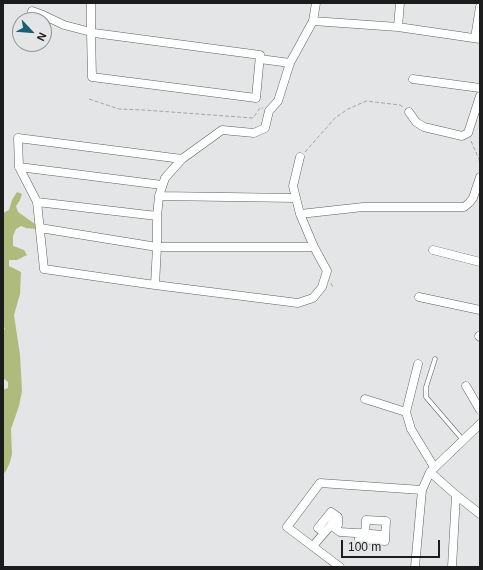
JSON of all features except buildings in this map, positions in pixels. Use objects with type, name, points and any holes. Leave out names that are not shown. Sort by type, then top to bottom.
[{"type":"street","points":[[91,3],[92,77],[256,98],[260,59]]},
{"type":"street","points":[[155,285],[157,216],[159,196],[165,178],[182,159],[222,130],[254,133],[265,128],[269,111],[278,101],[290,63],[313,21],[316,3]]},
{"type":"street","points":[[398,27],[400,3]]},
{"type":"street","points":[[313,21],[398,27],[478,39],[480,7]]},
{"type":"street","points":[[32,11],[64,25],[91,32],[260,56],[260,59],[290,63]]},
{"type":"street","points":[[413,79],[480,88]]},
{"type":"street","points":[[409,112],[416,122],[424,127],[462,136],[468,133],[480,96]]},
{"type":"street","points":[[182,159],[18,138],[19,167],[36,202],[44,269],[298,303],[313,298],[322,287],[327,271],[314,247],[300,214],[293,186],[300,157]]},
{"type":"street","points":[[19,167],[162,185]]},
{"type":"street","points":[[300,214],[370,207],[464,207],[473,198],[480,177]]},
{"type":"street","points":[[159,196],[296,198]]},
{"type":"street","points":[[36,202],[157,216]]},
{"type":"street","points":[[40,228],[157,247],[314,247]]},
{"type":"street","points":[[433,250],[480,262]]},
{"type":"street","points":[[419,297],[480,310]]},
{"type":"street","points":[[418,364],[406,412],[411,429],[432,470],[456,495],[480,514]]},
{"type":"street","points":[[466,386],[480,410]]},
{"type":"street","points":[[366,399],[406,412]]},
{"type":"street","points":[[415,567],[422,490],[432,470],[480,424]]},
{"type":"street","points":[[340,567],[287,527],[320,483],[422,490]]},
{"type":"street","points":[[452,567],[456,495]]},
{"type":"street","points":[[312,546],[334,521],[338,525],[341,517],[331,512],[318,528],[324,532]]},
{"type":"street","points":[[331,525],[340,532],[362,534],[385,535],[386,521],[366,520],[362,534]]},
{"type":"lane","points":[[435,359],[426,387],[426,397],[463,440]]},
{"type":"path","points":[[89,100],[119,109],[253,118],[260,108],[274,106]]},
{"type":"path","points":[[300,157],[335,118],[348,109],[366,101],[400,105],[409,112]]},
{"type":"path","points":[[468,133],[479,159],[480,171]]},
{"type":"green space","points":[[17,192],[22,194],[16,206],[18,212],[35,224],[36,229],[21,226],[16,229],[13,236],[13,246],[24,250],[27,255],[17,260],[9,260],[9,266],[21,272],[20,294],[14,315],[20,355],[22,391],[19,406],[11,429],[12,454],[6,471],[3,474],[3,390],[8,388],[8,382],[3,378],[3,330],[5,329],[3,325],[3,213],[9,210],[12,200]]}]
